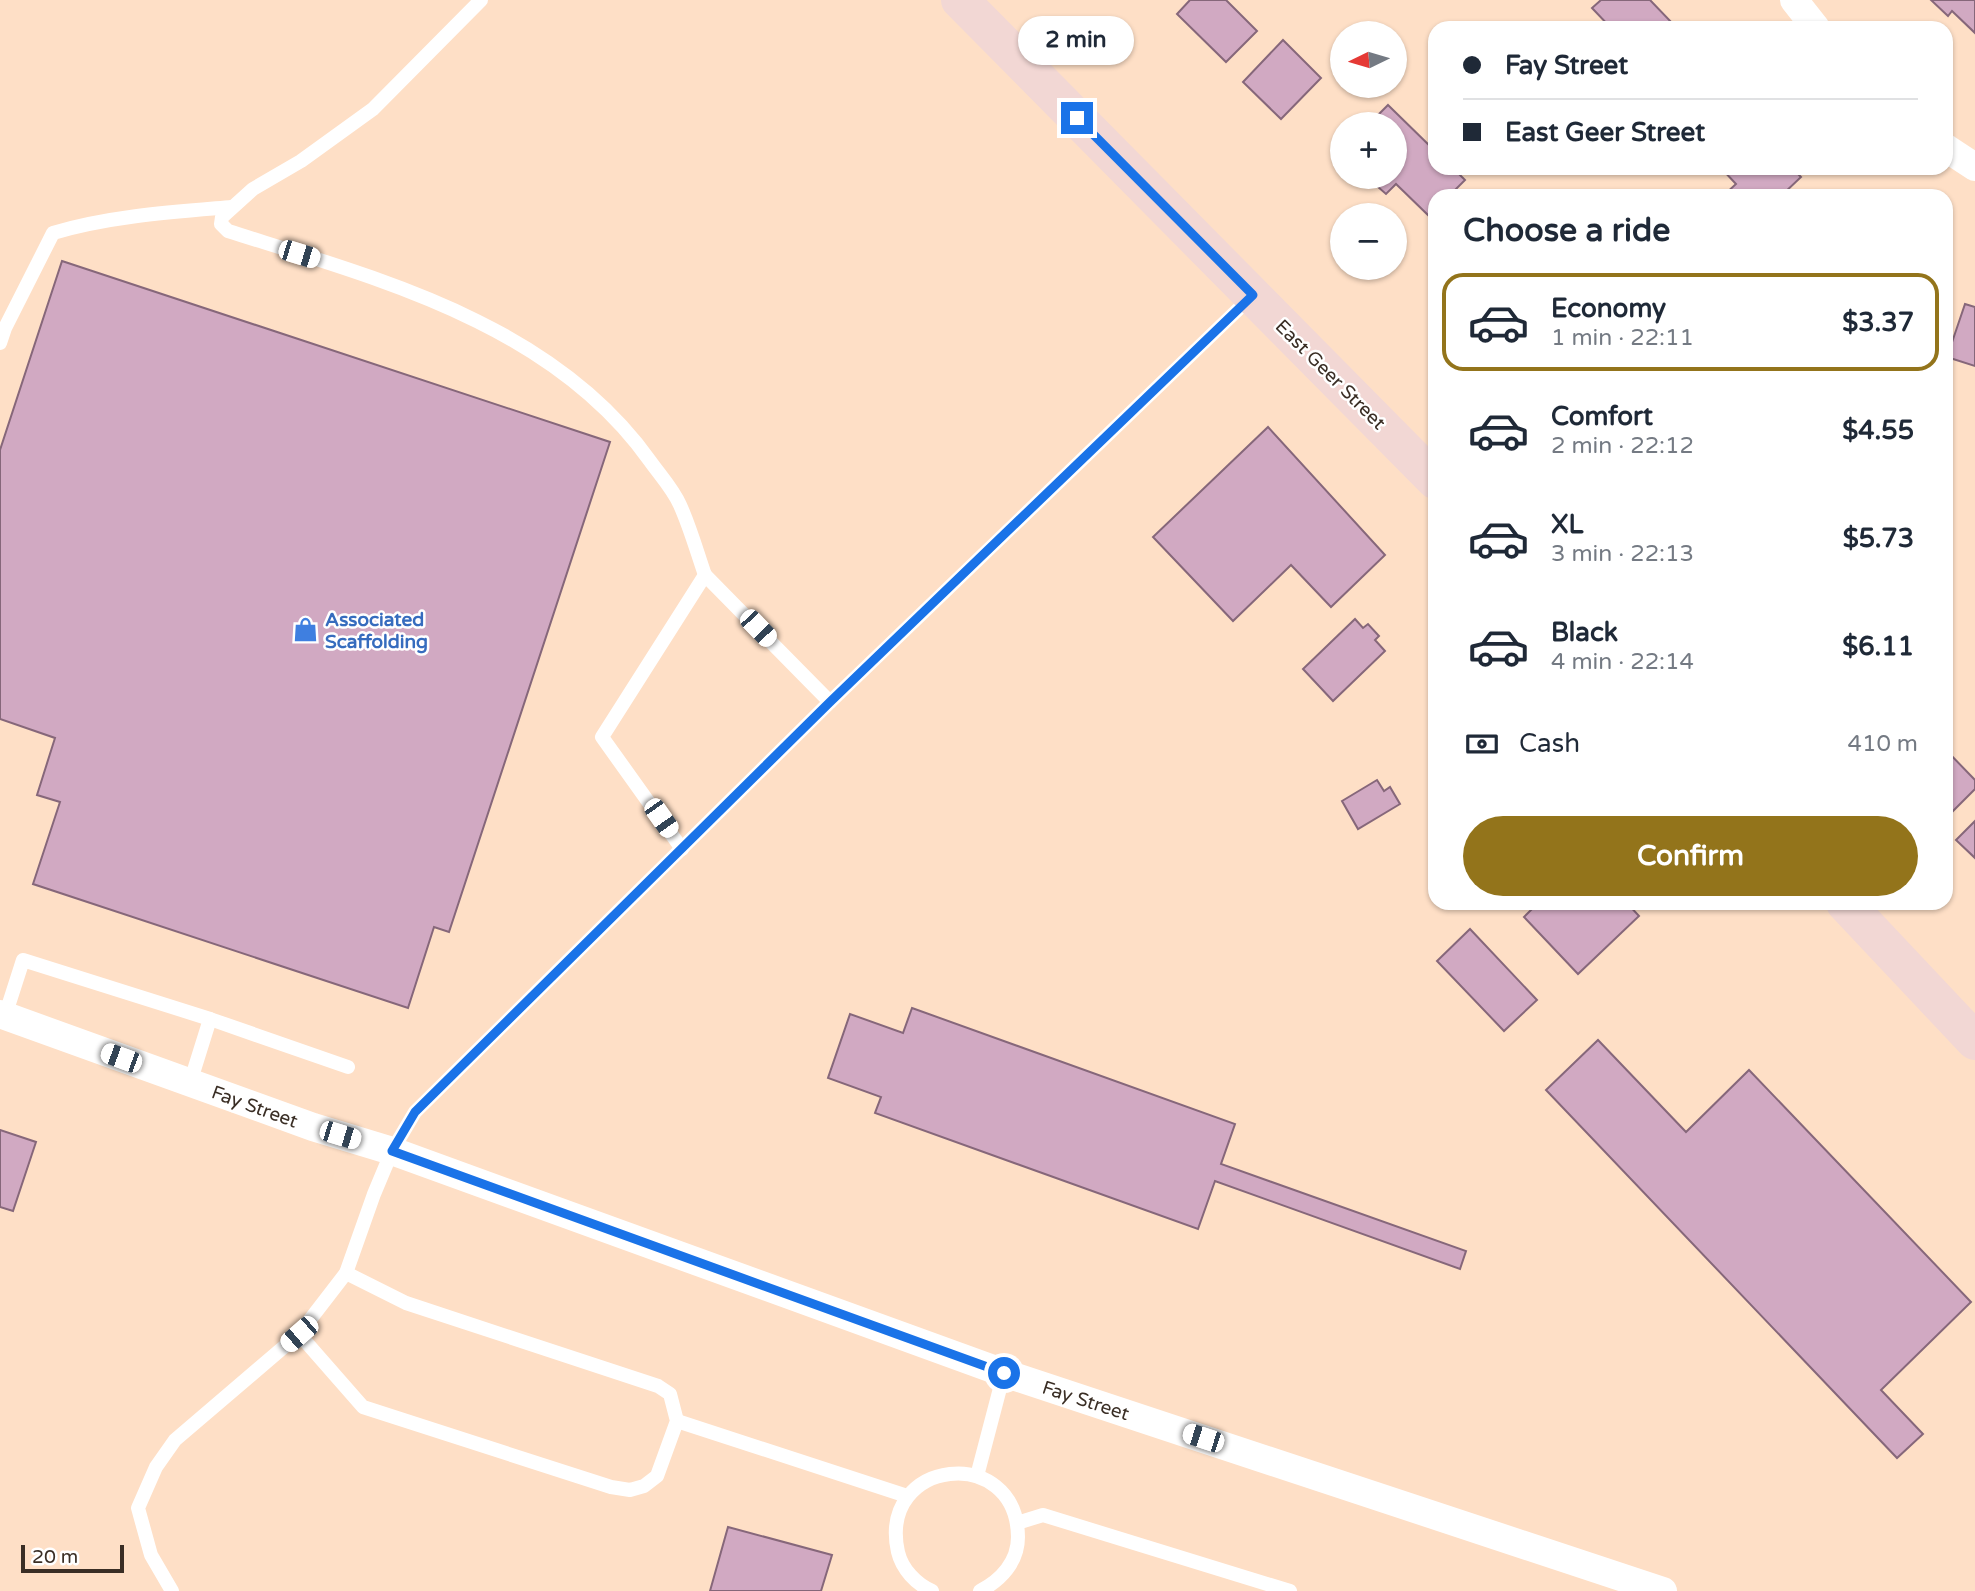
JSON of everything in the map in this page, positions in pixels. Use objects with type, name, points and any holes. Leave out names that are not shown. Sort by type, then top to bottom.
[{"type":"main road","name":"East Geer Street","points":[[960,0],[1428,473]]},
{"type":"main road","points":[[1852,910],[1975,1041]]},
{"type":"street","points":[[1794,0],[1810,21]]},
{"type":"street","points":[[1953,153],[1975,167]]},
{"type":"street","name":"Fay Street","points":[[2,1015],[313,1127],[392,1151],[1004,1373],[1663,1591]]},
{"type":"lane","points":[[481,0],[373,109],[301,161],[253,189],[222,217],[221,224],[228,231],[371,276],[473,318],[561,369],[629,432],[665,482],[679,503],[705,575],[830,702]]},
{"type":"lane","points":[[0,343],[53,233],[73,227],[162,214],[233,207]]},
{"type":"lane","points":[[172,1591],[151,1555],[138,1508],[156,1467],[175,1440],[299,1334],[346,1273],[392,1151],[415,1112],[830,702],[1253,295]]},
{"type":"lane","points":[[682,849],[602,737],[705,575]]},
{"type":"lane","points":[[2,1015],[23,960],[210,1019],[348,1067]]},
{"type":"lane","points":[[190,1083],[210,1019]]},
{"type":"lane","points":[[299,1334],[363,1407],[611,1487],[629,1490],[644,1486],[657,1476],[677,1422],[670,1394],[658,1386],[406,1303],[346,1273]]},
{"type":"lane","points":[[977,1476],[1004,1373]]},
{"type":"lane","points":[[677,1422],[907,1496]]},
{"type":"lane","points":[[932,1591],[911,1577],[900,1559],[895,1539],[900,1511],[907,1496],[931,1478],[952,1472],[977,1476],[992,1482],[1006,1496],[1017,1523],[1018,1540],[1007,1572],[983,1590]]},
{"type":"lane","points":[[1017,1523],[1043,1515],[1290,1591]]},
{"type":"building","points":[[1190,0],[1226,0],[1257,31],[1226,62],[1177,14]]},
{"type":"building","points":[[1601,0],[1650,0],[1670,21],[1604,21],[1592,8]]},
{"type":"building","points":[[1931,0],[1975,0],[1975,33],[1952,11],[1948,16]]},
{"type":"building","points":[[1283,40],[1321,78],[1281,119],[1243,82]]},
{"type":"building","points":[[1388,105],[1395,112],[1381,112]]},
{"type":"building","points":[[1407,124],[1428,144],[1428,175],[1460,175],[1465,180],[1456,189],[1428,189],[1428,215],[1401,189],[1407,189]]},
{"type":"building","points":[[1728,175],[1801,177],[1788,189],[1731,189],[1736,184]]},
{"type":"building","points":[[62,261],[610,442],[449,932],[434,927],[408,1008],[33,884],[60,802],[37,795],[55,738],[0,719],[0,450]]},
{"type":"building","points":[[1965,304],[1975,307],[1975,366],[1953,359],[1953,339]]},
{"type":"building","points":[[1268,427],[1385,555],[1331,607],[1291,565],[1233,621],[1153,537]]},
{"type":"building","points":[[1355,619],[1363,628],[1368,624],[1379,636],[1375,640],[1385,651],[1333,701],[1303,669]]},
{"type":"building","points":[[1953,757],[1975,780],[1975,789],[1953,811]]},
{"type":"building","points":[[1377,780],[1384,791],[1390,787],[1400,804],[1358,829],[1342,801]]},
{"type":"building","points":[[1975,821],[1975,858],[1956,840]]},
{"type":"building","points":[[1531,910],[1633,910],[1639,916],[1578,974],[1524,917]]},
{"type":"building","points":[[1470,929],[1537,1000],[1504,1031],[1437,961]]},
{"type":"building","points":[[912,1008],[1235,1124],[1221,1164],[1466,1251],[1460,1269],[1215,1181],[1198,1229],[875,1113],[881,1097],[828,1078],[850,1014],[903,1033]]},
{"type":"building","points":[[1598,1040],[1686,1132],[1749,1070],[1971,1302],[1881,1390],[1923,1434],[1897,1458],[1546,1090]]},
{"type":"building","points":[[0,1130],[36,1142],[13,1211],[0,1207]]},
{"type":"building","points":[[728,1527],[832,1555],[821,1591],[710,1591]]},
{"type":"place","name":"Associated Scaffolding","points":[[305,630]]},
{"type":"route","points":[[1004,1373],[392,1151],[415,1112],[830,702],[1253,295],[1077,118]]}]
